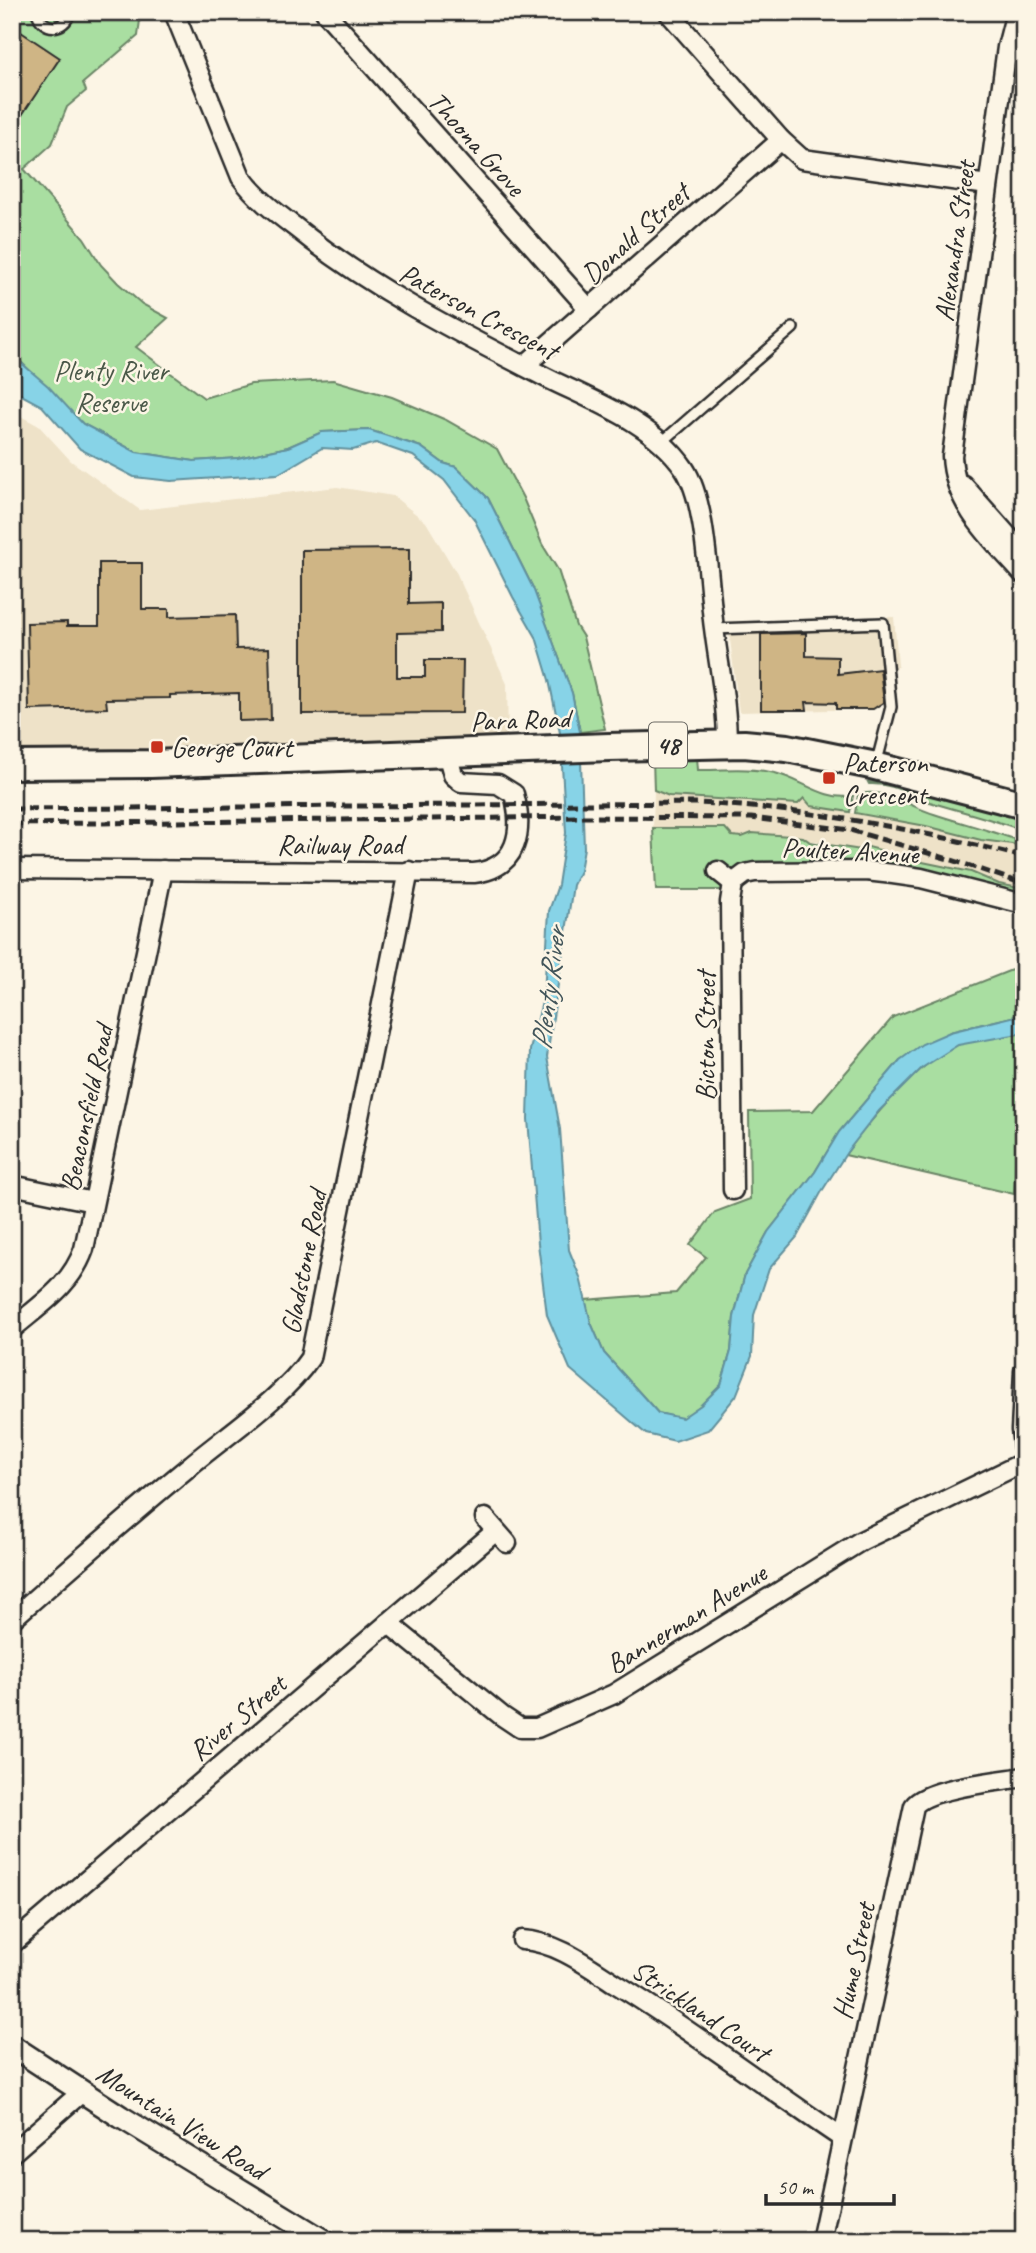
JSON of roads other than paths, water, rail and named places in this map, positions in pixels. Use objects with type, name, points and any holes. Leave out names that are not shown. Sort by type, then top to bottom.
[{"type":"main road","name":"Para Road","points":[[12,765],[164,764],[727,744],[787,748],[875,766],[1024,805]]},
{"type":"street","name":"Paterson Crescent","points":[[174,12],[230,153],[250,189],[353,271],[524,366],[629,419],[661,443],[683,468],[693,486],[700,510],[726,706],[727,744]]},
{"type":"street","name":"Thoona Grove","points":[[325,12],[589,309]]},
{"type":"street","points":[[668,12],[792,151],[807,160],[988,186]]},
{"type":"street","name":"Alexandra Street","points":[[1016,12],[1007,47],[953,442],[953,462],[965,503],[973,517],[1024,575]]},
{"type":"street","name":"Donald Street","points":[[524,366],[781,139]]},
{"type":"street","points":[[956,477],[1024,554]]},
{"type":"street","name":"Railway Road","points":[[12,869],[481,872],[504,862],[512,852],[517,828],[513,794],[498,784],[461,782],[453,775],[447,753]]},
{"type":"street","name":"Beaconsfield Road","points":[[12,1329],[74,1273],[84,1249],[163,870]]},
{"type":"street","name":"Gladstone Road","points":[[12,1619],[145,1503],[270,1400],[297,1375],[310,1358],[409,871]]},
{"type":"street","name":"Poulter Avenue","points":[[726,877],[755,872],[866,872],[921,878],[1024,904]]},
{"type":"street","name":"Bicton Street","points":[[726,877],[730,902],[733,1190]]},
{"type":"street","points":[[12,1185],[93,1202]]},
{"type":"street","points":[[1024,1371],[1021,1430],[1024,1454]]},
{"type":"street","name":"Bannerman Avenue","points":[[388,1623],[502,1716],[520,1728],[537,1728],[614,1694],[882,1529],[1024,1462]]},
{"type":"street","name":"River Street","points":[[12,1944],[496,1531]]},
{"type":"street","name":"Hume Street","points":[[821,2241],[914,1806],[922,1797],[937,1792],[1024,1777]]},
{"type":"street","name":"Strickland Court","points":[[522,1940],[536,1941],[560,1950],[656,2008],[842,2138]]},
{"type":"street","name":"Mountain View Road","points":[[12,2046],[322,2240]]},
{"type":"street","points":[[12,2153],[82,2091]]},
{"type":"lane","points":[[37,12],[41,22],[56,27],[66,22],[70,12]]},
{"type":"lane","points":[[661,443],[793,328]]},
{"type":"lane","points":[[714,629],[883,623],[891,707],[875,766]]},
{"type":"water","name":"Plenty River","points":[[12,355],[48,386],[83,424],[136,452],[194,461],[238,458],[288,447],[322,432],[369,430],[421,447],[443,463],[456,467],[488,498],[533,588],[572,693],[580,732],[584,848],[580,871],[573,885],[547,1057],[560,1129],[569,1250],[580,1277],[591,1323],[604,1353],[658,1413],[682,1418],[701,1405],[721,1385],[731,1351],[734,1317],[745,1274],[768,1232],[815,1172],[839,1132],[900,1060],[922,1044],[950,1032],[1024,1014],[1024,1033],[958,1045],[922,1068],[879,1111],[847,1152],[797,1237],[769,1269],[754,1315],[752,1356],[736,1396],[708,1430],[675,1441],[646,1434],[570,1369],[547,1315],[538,1244],[528,1119],[530,1050],[544,994],[549,911],[558,885],[566,833],[560,733],[549,680],[536,637],[474,519],[444,480],[413,456],[376,443],[353,450],[322,448],[278,474],[171,481],[134,477],[80,449],[42,406],[12,390]]},
{"type":"railway","points":[[12,809],[698,803],[821,815],[943,838],[1024,857]]},
{"type":"railway","points":[[12,824],[586,817],[751,818],[850,830],[1024,884]]},
{"type":"place","name":"George Court","points":[[157,747]]},
{"type":"place","name":"Paterson Crescent","points":[[829,778]]},
{"type":"park label","name":"Plenty River Reserve","points":[[111,386]]}]
